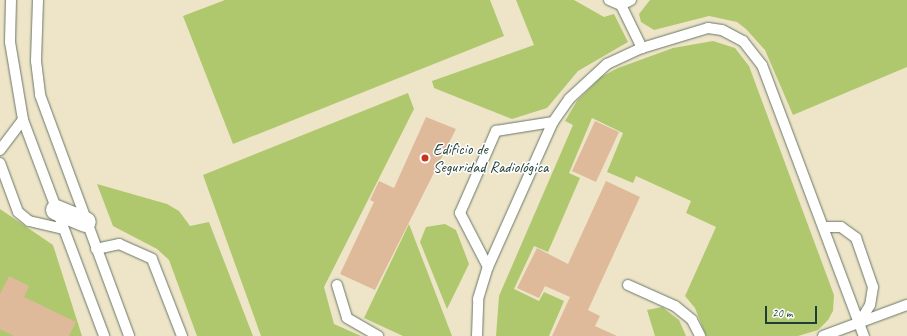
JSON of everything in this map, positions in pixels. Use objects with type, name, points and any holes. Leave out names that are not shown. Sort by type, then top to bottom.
[{"type":"street","points":[[56,210],[86,222]]},
{"type":"lane","points":[[11,0],[10,42],[23,120],[104,336]]},
{"type":"lane","points":[[38,0],[36,62],[40,95],[129,336]]},
{"type":"lane","points":[[609,0],[621,5],[642,48]]},
{"type":"lane","points":[[621,5],[632,0]]},
{"type":"lane","points":[[477,336],[478,299],[488,267],[553,122],[581,84],[598,69],[642,48],[708,28],[731,34],[753,50],[762,65],[825,227],[864,336]]},
{"type":"lane","points":[[0,150],[23,120]]},
{"type":"lane","points":[[488,267],[460,213],[496,131],[553,122]]},
{"type":"lane","points":[[0,163],[18,212],[29,221],[63,229]]},
{"type":"lane","points":[[825,227],[842,227],[856,238],[873,287],[870,305],[859,323]]},
{"type":"lane","points":[[96,249],[119,244],[152,259],[182,336]]},
{"type":"lane","points":[[337,285],[347,318],[378,336]]},
{"type":"lane","points":[[628,285],[675,306],[692,320],[700,336]]},
{"type":"lane","points":[[823,336],[907,305]]},
{"type":"green space","points":[[225,0],[490,0],[504,36],[233,144],[183,16]]},
{"type":"green space","points":[[516,0],[574,0],[604,17],[614,14],[628,42],[578,71],[547,108],[512,119],[434,88],[432,81],[534,45]]},
{"type":"green space","points":[[650,0],[907,0],[907,67],[793,115],[765,50],[746,29],[737,22],[709,16],[654,30],[641,22],[639,14]]},
{"type":"green space","points":[[713,41],[735,48],[749,66],[834,295],[833,311],[828,320],[818,330],[798,336],[706,336],[695,308],[685,296],[716,227],[686,213],[691,201],[636,176],[633,183],[607,172],[623,133],[592,118],[569,173],[580,178],[548,252],[534,246],[514,289],[539,301],[544,292],[564,301],[549,336],[496,336],[499,296],[573,125],[565,121],[577,101],[601,77],[618,68],[673,48]]},
{"type":"green space","points":[[408,93],[414,109],[324,287],[334,324],[361,336],[261,336],[203,175]]},
{"type":"green space","points":[[97,184],[167,204],[179,211],[190,226],[209,222],[253,336],[197,336],[169,260],[157,249],[113,226]]},
{"type":"green space","points":[[0,209],[53,245],[82,336],[0,336]]},
{"type":"green space","points":[[409,224],[452,336],[403,336],[364,318]]},
{"type":"green space","points":[[445,224],[456,230],[469,264],[447,309],[420,242],[426,227]]},
{"type":"green space","points":[[662,307],[679,320],[686,336],[655,336],[647,310]]},
{"type":"building","points":[[426,117],[456,129],[375,290],[340,274],[374,202],[370,200],[379,181],[394,188]]},
{"type":"building","points":[[595,121],[619,132],[596,182],[572,171]]},
{"type":"building","points":[[606,181],[640,197],[588,310],[600,316],[595,326],[617,336],[552,336],[570,297],[545,286],[539,298],[517,288],[537,248],[568,264]]},
{"type":"building","points":[[9,276],[29,286],[24,297],[76,322],[69,336],[14,336],[0,329],[0,294]]},
{"type":"place","name":"Edificio de Seguridad Radiológica","points":[[425,158]]}]
